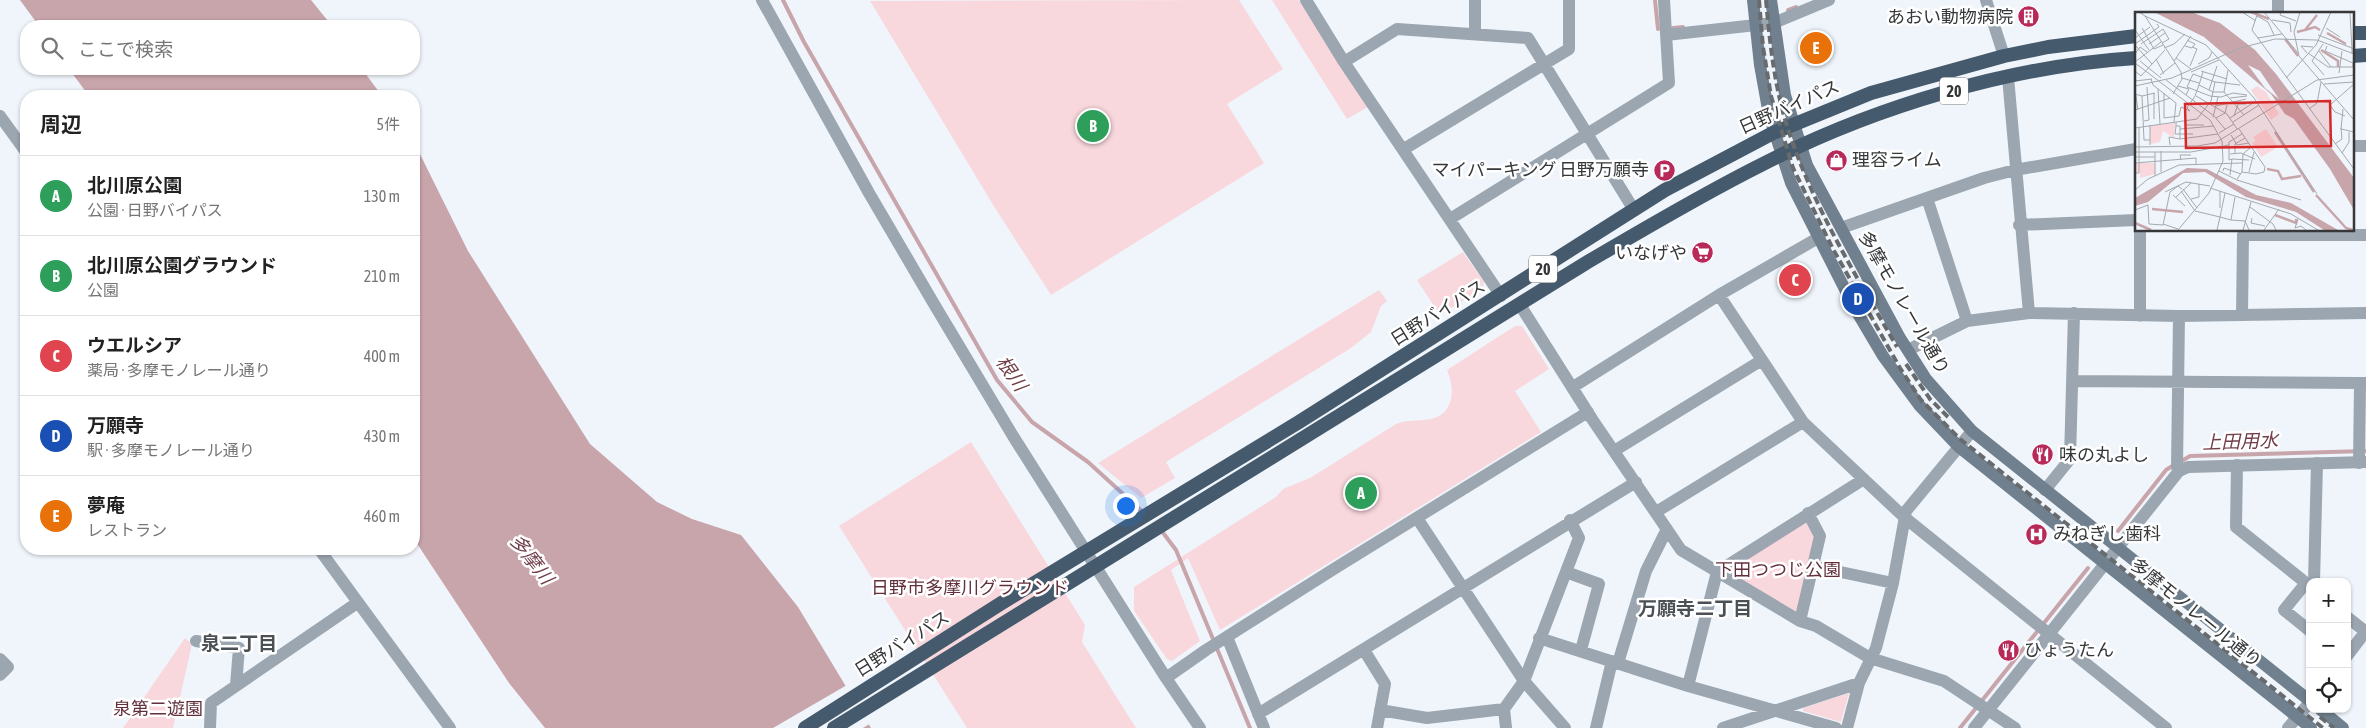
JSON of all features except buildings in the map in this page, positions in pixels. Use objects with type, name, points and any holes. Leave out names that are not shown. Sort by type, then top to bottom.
[{"type":"highway","name":"日野バイパス","points":[[805,728],[1000,604],[1299,422],[1634,210],[1714,162],[1793,124],[1880,90],[2004,56],[2048,47],[2135,36]]},
{"type":"highway","name":"日野バイパス","points":[[834,728],[1520,305],[1699,198],[1780,156],[1868,119],[1923,100],[2008,78],[2074,64],[2135,58]]},
{"type":"main road","name":"多摩モノレール通り","points":[[1753,0],[1760,65],[1773,133],[1790,183],[1854,307],[1883,356],[1919,405],[1959,447],[2311,728]]},
{"type":"main road","name":"多摩モノレール通り","points":[[1772,0],[1785,94],[1806,165],[1908,350],[1937,393],[1972,431],[2306,699]]},
{"type":"main road","points":[[2325,713],[2344,728]]},
{"type":"street","points":[[762,0],[869,193],[1013,436],[1166,678],[1200,728]]},
{"type":"street","points":[[1306,0],[1344,62],[1404,149],[1500,296]]},
{"type":"street","points":[[1475,0],[1475,34]]},
{"type":"street","points":[[1404,149],[1570,49],[1570,0]]},
{"type":"street","points":[[1450,219],[1669,83],[1664,0]]},
{"type":"street","points":[[1666,35],[1774,23],[1829,0]]},
{"type":"street","points":[[1986,0],[2004,56]]},
{"type":"street","points":[[1344,62],[1397,29],[1528,38],[1586,135],[1634,210]]},
{"type":"street","points":[[2008,78],[2019,225],[2029,313]]},
{"type":"street","points":[[0,116],[20,144]]},
{"type":"street","points":[[1841,228],[2015,170],[2135,149]]},
{"type":"street","points":[[1928,198],[1967,321]]},
{"type":"street","points":[[2019,225],[2135,220]]},
{"type":"street","points":[[2140,231],[2140,316]]},
{"type":"street","points":[[2242,315],[2244,232],[2366,235]]},
{"type":"street","points":[[1573,388],[1719,295],[1818,238]]},
{"type":"street","points":[[1719,295],[1803,422],[1904,517],[2166,728]]},
{"type":"street","points":[[1520,305],[1588,412],[1681,550],[1800,620],[1816,626],[1870,658],[1944,681],[2015,728]]},
{"type":"street","points":[[1908,350],[1967,321],[2029,313],[2140,316],[2366,313]]},
{"type":"street","points":[[2045,490],[2070,459],[2074,314]]},
{"type":"street","points":[[1974,728],[1982,707],[2045,629],[2119,548],[2178,468],[2179,316]]},
{"type":"street","points":[[1614,451],[1762,360]]},
{"type":"street","points":[[2072,381],[2363,383],[2361,457],[2317,463],[2188,466],[2178,468]]},
{"type":"street","points":[[1166,678],[1206,650],[1588,412]]},
{"type":"street","points":[[1656,512],[1803,422]]},
{"type":"street","points":[[1847,728],[1859,683],[1876,648],[1893,583],[1906,510],[1972,431]]},
{"type":"street","points":[[2310,578],[2317,463]]},
{"type":"street","points":[[2237,465],[2236,527],[2306,581]]},
{"type":"street","points":[[1688,686],[1717,572],[1864,479]]},
{"type":"street","points":[[1258,714],[1463,589],[1570,520],[1636,482]]},
{"type":"street","points":[[1800,620],[1820,536],[1808,513]]},
{"type":"street","points":[[1417,518],[1524,681],[1565,728]]},
{"type":"street","points":[[1506,728],[1504,709],[1524,681],[1579,538],[1570,520]]},
{"type":"street","points":[[1596,728],[1615,662],[1646,571],[1667,528]]},
{"type":"street","points":[[323,555],[450,728]]},
{"type":"street","points":[[1812,566],[1893,583]]},
{"type":"street","points":[[1566,572],[1599,584],[1581,650]]},
{"type":"street","points":[[2306,588],[2284,610],[2306,628]]},
{"type":"street","points":[[210,728],[211,703],[357,603]]},
{"type":"street","points":[[2351,620],[2366,632],[2351,651]]},
{"type":"street","points":[[1539,638],[1688,686],[1836,728]]},
{"type":"street","points":[[1225,639],[1264,728]]},
{"type":"street","points":[[196,641],[240,648],[236,685]]},
{"type":"street","points":[[1364,650],[1385,684],[1377,728]]},
{"type":"street","points":[[0,659],[8,667],[0,675]]},
{"type":"street","points":[[1722,728],[1741,725],[1773,710],[1859,683]]},
{"type":"street","points":[[2288,728],[2306,707]]},
{"type":"street","points":[[1380,710],[1427,718],[1504,709]]},
{"type":"green space","points":[[1239,0],[1283,69],[1227,104],[1264,163],[1051,295],[995,208],[870,1]]},
{"type":"green space","points":[[1272,0],[1299,0],[1368,107],[1347,119]]},
{"type":"green space","points":[[1463,252],[1484,282],[1483,288],[1440,315],[1417,280]]},
{"type":"green space","points":[[1379,290],[1387,301],[1381,306],[1371,332],[1351,348],[1166,462],[1175,478],[1141,498],[1098,463]]},
{"type":"green space","points":[[1515,326],[1522,326],[1549,369],[1515,391],[1541,432],[1220,630],[1188,558],[1171,570],[1200,641],[1172,661],[1167,659],[1134,611],[1134,587],[1276,497],[1283,489],[1310,478],[1396,424],[1431,419],[1445,412],[1449,406],[1452,392],[1447,370]]},
{"type":"green space","name":"日野市多摩川グラウンド","points":[[971,442],[1085,625],[1082,642],[1136,728],[967,728],[839,526]]},
{"type":"green space","name":"下田つつじ公園","points":[[1808,513],[1820,536],[1800,621],[1717,572]]},
{"type":"green space","name":"泉第二遊園","points":[[185,638],[192,644],[173,728],[123,728]]},
{"type":"green space","points":[[1849,693],[1841,722],[1803,711],[1803,708]]},
{"type":"water","points":[[20,0],[311,0],[327,20],[35,20]]},
{"type":"water","points":[[73,75],[366,75],[378,90],[85,90]]},
{"type":"water","name":"多摩川","points":[[420,154],[468,251],[590,444],[657,502],[692,519],[741,535],[798,607],[871,728],[545,728],[509,683],[420,548]]},
{"type":"pier","points":[[847,685],[871,723],[863,728],[773,728]]},
{"type":"waterway","name":"根川","points":[[783,0],[804,42],[997,380],[1032,422],[1088,462],[1144,513]]},
{"type":"waterway","points":[[1655,0],[1658,29]]},
{"type":"waterway","points":[[1788,10],[1796,7]]},
{"type":"waterway","points":[[1673,28],[1683,27]]},
{"type":"waterway","name":"上田用水","points":[[2180,462],[2190,456],[2366,451]]},
{"type":"waterway","name":"上田用水","points":[[2118,531],[2166,470],[2174,465]]},
{"type":"waterway","name":"根川","points":[[1161,530],[1176,550],[1250,728]]},
{"type":"waterway","name":"上田用水","points":[[1960,728],[2088,568]]},
{"type":"railway","points":[[1759,0],[1763,47],[1771,96],[1793,168],[1833,249],[1900,368],[1921,400],[1960,439],[2323,728]]},
{"type":"railway","points":[[1766,0],[1771,51],[1780,102],[1800,163],[1838,244],[1897,347]]},
{"type":"railway","points":[[1906,364],[1930,399],[1948,417]]},
{"type":"railway","points":[[2320,717],[2334,728]]},
{"type":"place","name":"あおい動物病院","points":[[2029,17]]},
{"type":"place","name":"夢庵","points":[[1816,48]]},
{"type":"place","name":"北川原公園グラウンド","points":[[1093,126]]},
{"type":"place","name":"理容ライム","points":[[1836,160]]},
{"type":"place","name":"マイパーキング 日野万願寺","points":[[1665,170]]},
{"type":"place","name":"いなげや","points":[[1703,253]]},
{"type":"place","name":"ウエルシア","points":[[1795,280]]},
{"type":"place","name":"万願寺","points":[[1858,299]]},
{"type":"place","name":"味の丸よし","points":[[2043,455]]},
{"type":"place","name":"北川原公園","points":[[1361,493]]},
{"type":"place","name":"みねぎし歯科","points":[[2037,534]]},
{"type":"place","name":"ひょうたん","points":[[2008,650]]},
{"type":"district","name":"万願寺二丁目","points":[[1695,608]]},
{"type":"district","name":"泉二丁目","points":[[239,643]]}]
